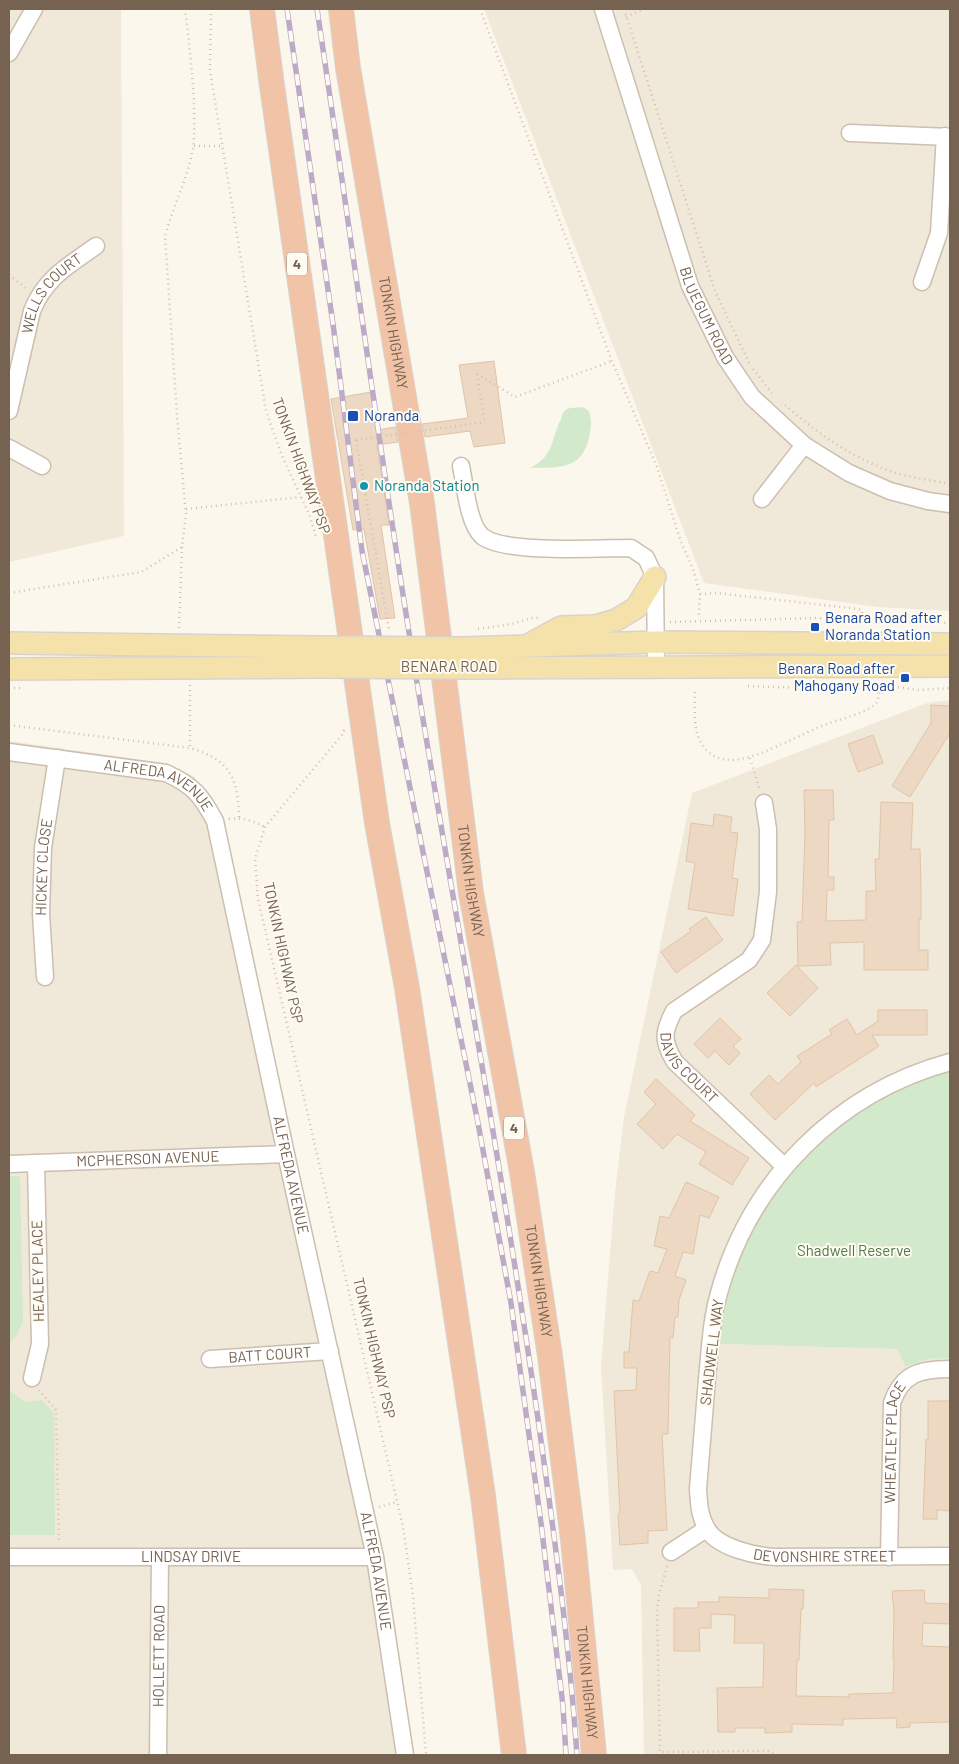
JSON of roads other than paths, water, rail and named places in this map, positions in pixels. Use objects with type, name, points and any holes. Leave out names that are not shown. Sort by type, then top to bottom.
[{"type":"highway","name":"4","points":[[262,9],[376,813],[407,988],[480,1477],[514,1755]]},
{"type":"highway","name":"TONKIN HIGHWAY","points":[[341,9],[348,68],[422,504],[471,893],[522,1172],[549,1347],[573,1540],[594,1755]]},
{"type":"main road","points":[[525,646],[561,626],[596,626],[616,620],[636,608],[655,577]]},
{"type":"main road","name":"BENARA ROAD","points":[[656,632],[667,656],[844,655],[888,666]]},
{"type":"main road","name":"BENARA ROAD","points":[[9,669],[321,657],[525,646],[656,632],[945,647]]},
{"type":"main road","name":"BENARA ROAD","points":[[9,643],[321,657]]},
{"type":"main road","name":"BENARA ROAD","points":[[467,648],[656,667],[950,666]]},
{"type":"street","points":[[9,53],[34,9]]},
{"type":"street","name":"BLUEGUM ROAD","points":[[604,9],[690,286],[725,356],[752,397],[804,445],[849,473],[890,491],[928,501],[950,504]]},
{"type":"street","points":[[850,133],[948,136],[939,233],[922,282]]},
{"type":"street","name":"WELLS COURT","points":[[9,411],[32,311],[38,296],[48,282],[96,246]]},
{"type":"street","points":[[762,499],[804,445]]},
{"type":"street","points":[[9,448],[42,466]]},
{"type":"street","points":[[461,466],[475,525],[481,535],[492,542],[516,547],[631,548],[646,558],[655,577],[656,667]]},
{"type":"street","name":"ALFREDA AVENUE","points":[[9,752],[166,774],[183,781],[202,797],[215,821],[375,1557],[405,1755]]},
{"type":"street","name":"HICKEY CLOSE","points":[[45,977],[41,914],[44,848],[57,758]]},
{"type":"street","name":"DAVIS COURT","points":[[764,803],[768,828],[768,892],[762,940],[749,960],[674,1011],[668,1022],[665,1034],[666,1048],[675,1062],[784,1166]]},
{"type":"street","name":"SHADWELL WAY","points":[[706,1530],[700,1511],[698,1489],[710,1345],[718,1294],[733,1252],[751,1214],[784,1166],[837,1118],[860,1102],[897,1082],[950,1062]]},
{"type":"street","name":"MCPHERSON AVENUE","points":[[9,1164],[286,1154]]},
{"type":"street","name":"HEALEY PLACE","points":[[32,1378],[40,1344],[36,1163]]},
{"type":"street","name":"BATT COURT","points":[[210,1359],[330,1351]]},
{"type":"street","name":"WHEATLEY PLACE","points":[[889,1556],[892,1403],[896,1392],[914,1374],[927,1369],[950,1369]]},
{"type":"street","points":[[671,1552],[706,1530]]},
{"type":"street","name":"DEVONSHIRE STREET","points":[[706,1530],[732,1548],[760,1556],[950,1556]]},
{"type":"street","name":"LINDSAY DRIVE","points":[[9,1557],[375,1557]]},
{"type":"street","name":"HOLLETT ROAD","points":[[158,1755],[160,1558]]},
{"type":"railway","points":[[287,9],[333,324],[362,551],[478,1123],[511,1303],[541,1523],[563,1706],[566,1755]]},
{"type":"railway","points":[[317,9],[403,595],[501,1178],[525,1334],[560,1583],[577,1755]]},
{"type":"place","name":"Noranda","points":[[353,416]]},
{"type":"place","name":"Noranda Station","points":[[364,486]]},
{"type":"place","name":"Benara Road after Noranda Station","points":[[815,627]]},
{"type":"place","name":"Benara Road after Mahogany Road","points":[[905,678]]},
{"type":"park label","name":"Shadwell Reserve","points":[[854,1251]]}]
